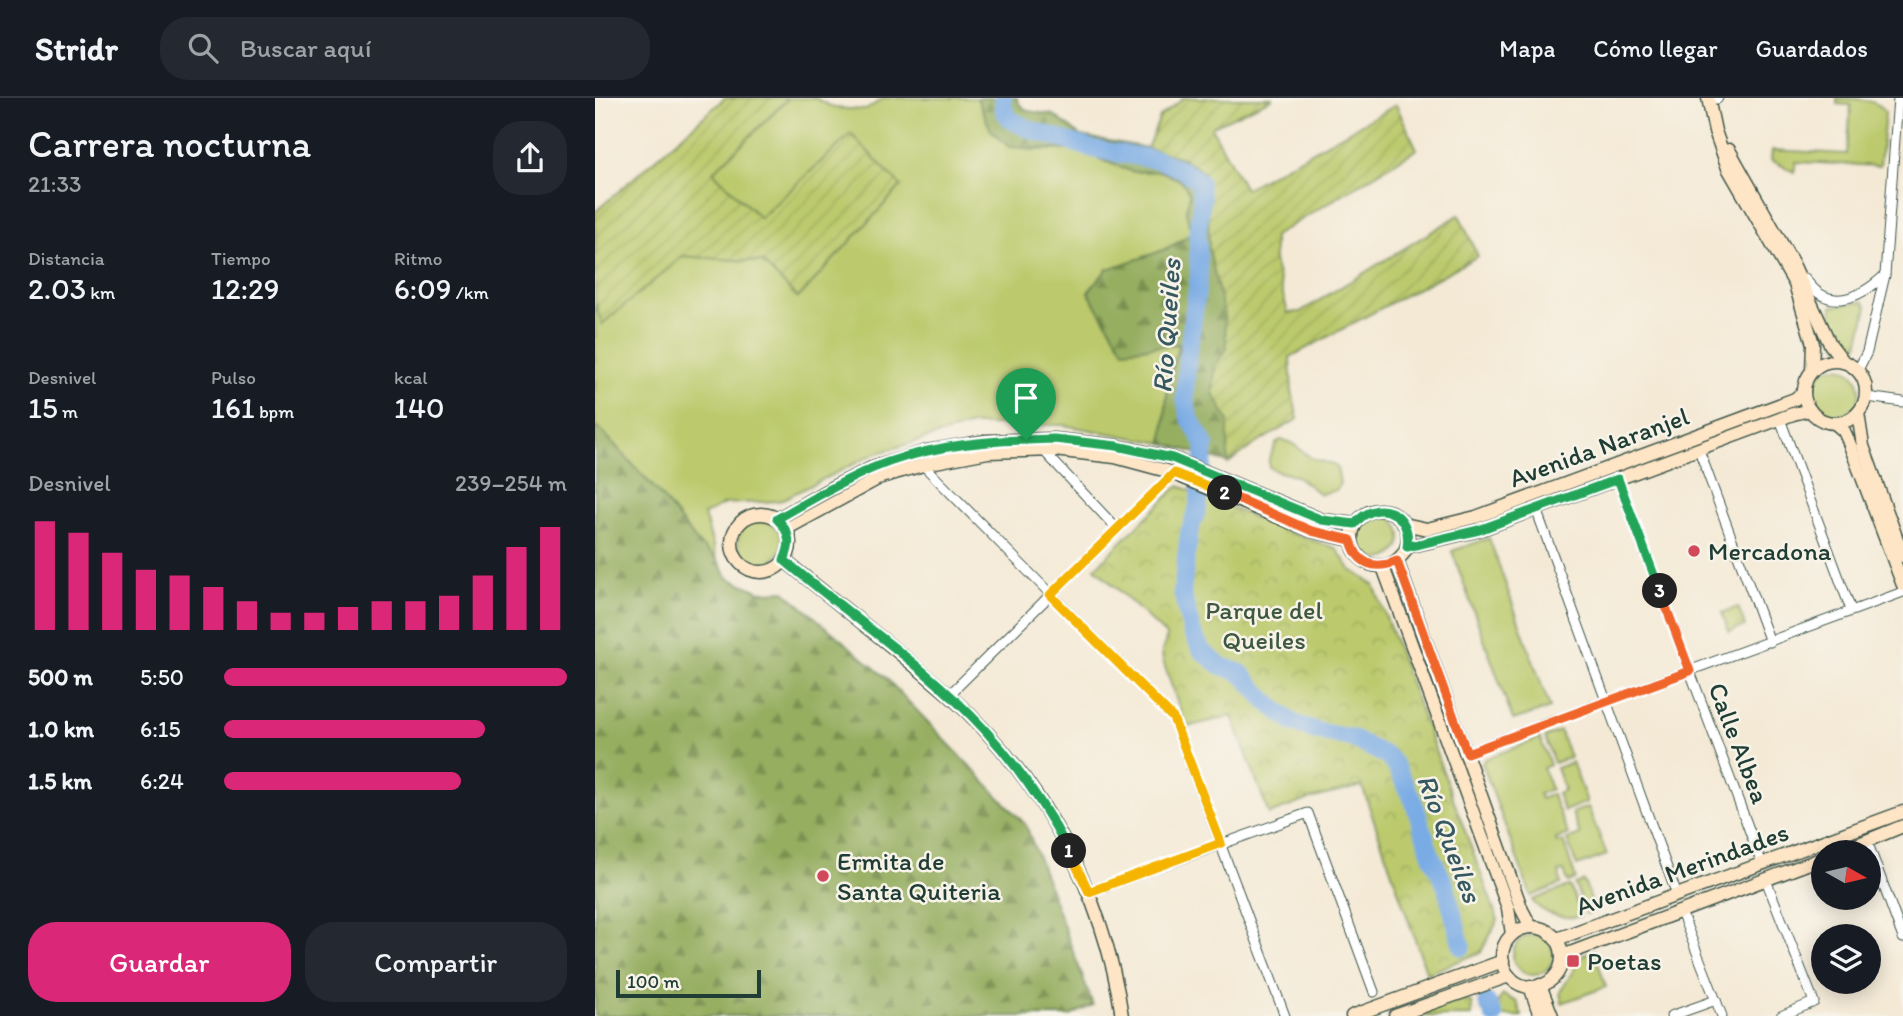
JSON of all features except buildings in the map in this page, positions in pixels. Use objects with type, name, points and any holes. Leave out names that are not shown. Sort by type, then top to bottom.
[{"type":"street","points":[[1715,98],[1731,157],[1793,264],[1830,344],[1843,361],[1858,370],[1865,381],[1867,397],[1858,413],[1853,419],[1836,424]]},
{"type":"street","points":[[1715,98],[1728,168],[1795,284],[1813,344],[1812,370],[1804,391],[1810,410],[1819,419],[1836,424],[1844,431],[1903,586]]},
{"type":"street","points":[[1858,370],[1867,352],[1885,275],[1898,98]]},
{"type":"street","points":[[1793,264],[1818,294],[1836,299],[1845,299],[1865,292],[1885,275]]},
{"type":"street","points":[[1812,370],[1824,362],[1843,361]]},
{"type":"street","name":"Avenida Naranjel","points":[[1404,524],[1427,528],[1476,517],[1795,399],[1804,391]]},
{"type":"street","points":[[1867,397],[1903,402]]},
{"type":"street","name":"Avenida Naranjel","points":[[1407,547],[1479,530],[1810,410]]},
{"type":"street","points":[[1858,413],[1859,430],[1868,461],[1903,556]]},
{"type":"street","points":[[1780,419],[1851,610]]},
{"type":"street","points":[[782,524],[832,487],[874,467],[928,451],[987,441],[1054,439],[1117,446],[1172,458],[1312,531],[1351,540]]},
{"type":"street","points":[[782,524],[881,477],[923,465],[988,452],[1042,450],[1115,457],[1222,485],[1322,520],[1355,524]]},
{"type":"street","points":[[1042,450],[1117,529]]},
{"type":"street","points":[[1699,450],[1770,642]]},
{"type":"street","points":[[923,465],[1173,718],[1285,1016]]},
{"type":"street","points":[[949,695],[1174,473]]},
{"type":"street","name":"Calle Albea","points":[[1618,479],[1762,864]]},
{"type":"street","points":[[1536,509],[1677,895]]},
{"type":"street","points":[[1388,511],[1404,524],[1407,547],[1397,561],[1383,567],[1365,563],[1353,550],[1351,540],[1355,524],[1366,513],[1388,511]]},
{"type":"street","points":[[764,514],[782,524],[790,539],[789,550],[781,563],[769,571],[759,572],[747,569],[737,560],[732,549],[732,536],[739,524],[750,516],[764,514]]},
{"type":"street","points":[[1397,561],[1522,910],[1531,927]]},
{"type":"street","points":[[781,563],[949,695],[983,729],[1034,791],[1059,832],[1089,892],[1110,955],[1120,1016]]},
{"type":"street","points":[[781,563],[941,695],[985,738],[1023,784],[1073,867],[1105,955],[1120,1016]]},
{"type":"street","points":[[1383,567],[1508,908],[1512,934],[1503,951],[1503,961],[1509,976],[1522,985],[1535,986],[1556,974],[1562,956],[1556,939],[1550,932],[1531,927],[1512,934]]},
{"type":"street","points":[[1467,753],[1903,592]]},
{"type":"street","name":"Avenida Merindades","points":[[1556,939],[1903,812]]},
{"type":"street","points":[[1089,892],[1308,813],[1374,992]]},
{"type":"street","points":[[1869,840],[1903,826]]},
{"type":"street","name":"Avenida Merindades","points":[[1562,956],[1811,863]]},
{"type":"street","points":[[1881,879],[1903,938]]},
{"type":"street","points":[[1766,880],[1815,1002],[1781,1016]]},
{"type":"street","points":[[1681,912],[1722,1016]]},
{"type":"street","points":[[1352,1016],[1503,961]]},
{"type":"street","points":[[1395,1016],[1509,976]]},
{"type":"street","points":[[1535,986],[1540,1016]]},
{"type":"street","points":[[1535,986],[1552,1016]]},
{"type":"street","points":[[1671,1016],[1716,1000]]},
{"type":"green space","points":[[725,98],[789,98],[713,172],[760,218],[851,134],[901,186],[798,298],[762,262],[683,256],[602,324],[595,302],[595,212]]},
{"type":"green space","points":[[789,98],[815,98],[834,108],[866,110],[884,98],[977,98],[991,130],[1027,150],[1076,150],[1133,172],[1161,171],[1182,181],[1190,194],[1186,211],[1192,233],[1162,250],[1107,269],[1179,343],[1168,383],[1163,443],[1063,425],[972,425],[874,454],[779,501],[724,504],[704,515],[717,559],[698,543],[658,492],[600,429],[595,428],[595,302],[602,324],[682,256],[762,262],[799,297],[901,186],[851,135],[760,218],[713,172]]},
{"type":"green space","points":[[977,98],[1017,98],[1019,104],[1028,111],[1054,115],[1081,136],[1147,148],[1183,159],[1204,173],[1208,188],[1209,249],[1224,315],[1227,350],[1215,366],[1213,393],[1228,420],[1228,463],[1163,443],[1168,383],[1179,344],[1124,350],[1088,292],[1107,269],[1176,245],[1191,233],[1186,211],[1190,194],[1182,181],[1161,171],[1133,172],[1076,150],[1009,147],[991,130]]},
{"type":"green space","points":[[1184,98],[1273,98],[1211,127],[1245,189],[1396,105],[1417,149],[1274,236],[1274,261],[1288,313],[1300,312],[1459,215],[1478,256],[1290,357],[1292,392],[1298,419],[1228,463],[1228,420],[1213,393],[1215,366],[1227,349],[1224,315],[1209,249],[1208,188],[1204,173],[1183,158],[1147,148],[1160,117]]},
{"type":"green space","points":[[1837,98],[1857,99],[1882,107],[1885,112],[1880,166],[1796,162],[1794,172],[1771,160],[1772,150],[1847,154],[1851,105],[1837,104]]},
{"type":"green space","points":[[1863,301],[1867,307],[1857,349],[1852,354],[1840,347],[1833,334],[1832,306]]},
{"type":"green space","points":[[1836,367],[1853,374],[1860,391],[1853,408],[1836,415],[1819,408],[1812,391],[1819,374]]},
{"type":"green space","points":[[595,428],[600,429],[658,492],[698,543],[717,559],[728,578],[761,592],[784,591],[885,677],[1026,825],[1093,1005],[1070,1016],[595,1016]]},
{"type":"green space","points":[[1281,440],[1293,444],[1313,459],[1337,467],[1340,483],[1337,490],[1320,494],[1296,476],[1269,467],[1269,458],[1277,442]]},
{"type":"green space","name":"Parque del Queiles","points":[[1180,486],[1290,533],[1336,548],[1350,569],[1374,585],[1498,920],[1481,952],[1427,974],[1362,786],[1310,799],[1269,814],[1232,716],[1186,727],[1163,661],[1162,651],[1167,636],[1095,568]]},
{"type":"green space","points":[[1379,515],[1395,521],[1401,537],[1395,553],[1379,559],[1363,553],[1357,537],[1363,521]]},
{"type":"green space","points":[[760,520],[775,527],[782,542],[775,557],[760,564],[745,557],[738,542],[745,527]]},
{"type":"green space","points":[[1489,538],[1550,708],[1513,720],[1452,551]]},
{"type":"green space","points":[[1738,607],[1745,626],[1729,632],[1722,613]]},
{"type":"green space","points":[[1560,731],[1570,757],[1554,763],[1545,737]]},
{"type":"green space","points":[[1540,738],[1550,765],[1543,768],[1551,789],[1539,794],[1541,799],[1552,794],[1568,834],[1556,839],[1557,843],[1563,841],[1576,879],[1568,882],[1564,871],[1559,872],[1561,884],[1531,896],[1482,763],[1485,759]]},
{"type":"green space","points":[[1572,762],[1587,802],[1564,811],[1557,793],[1564,790],[1556,768]]},
{"type":"green space","points":[[1588,807],[1607,855],[1577,866],[1567,840],[1580,835],[1572,813]]},
{"type":"green space","points":[[1584,881],[1595,911],[1586,914],[1575,884]]},
{"type":"green space","points":[[1570,886],[1580,916],[1554,915],[1541,909],[1532,900]]},
{"type":"green space","points":[[1533,935],[1547,941],[1553,955],[1547,969],[1533,975],[1519,969],[1513,955],[1519,941]]},
{"type":"green space","points":[[1594,950],[1606,987],[1562,1003],[1560,992],[1583,955]]},
{"type":"green space","points":[[1503,995],[1517,1002],[1522,1016],[1487,1016]]},
{"type":"green space","points":[[1464,999],[1472,1003],[1471,1016],[1417,1016]]},
{"type":"waterway","name":"Río Queiles","points":[[1003,98],[1004,111],[1011,120],[1029,129],[1093,149],[1159,160],[1181,169],[1199,181],[1202,199],[1197,236]]},
{"type":"waterway","name":"Río Queiles","points":[[1198,242],[1199,276],[1187,361],[1185,398],[1189,417],[1205,445],[1198,507],[1189,533],[1182,592],[1192,632],[1202,651],[1221,666],[1241,673],[1267,702],[1293,723],[1351,738],[1387,756],[1395,765],[1413,800],[1431,855],[1445,884],[1462,947]]},
{"type":"waterway","name":"Río Queiles","points":[[1487,1002],[1494,1016]]},
{"type":"place","name":"Mercadona","points":[[1694,551]]},
{"type":"place","name":"Ermita de Santa Quiteria","points":[[823,876]]},
{"type":"place","name":"Poetas","points":[[1573,961]]},
{"type":"route","points":[[1054,439],[1117,446],[1172,458],[1322,520],[1355,524],[1366,513],[1388,511],[1404,524],[1407,547],[1479,530],[1618,479],[1690,671],[1467,753],[1397,561],[1383,567],[1365,563],[1353,550],[1351,540],[1312,531],[1174,473],[1050,595],[1173,718],[1221,843],[1089,892],[1054,822],[1013,764],[949,695],[784,560],[790,539],[777,519],[832,487],[874,467],[928,451],[987,441],[1026,440],[1054,439]]}]
